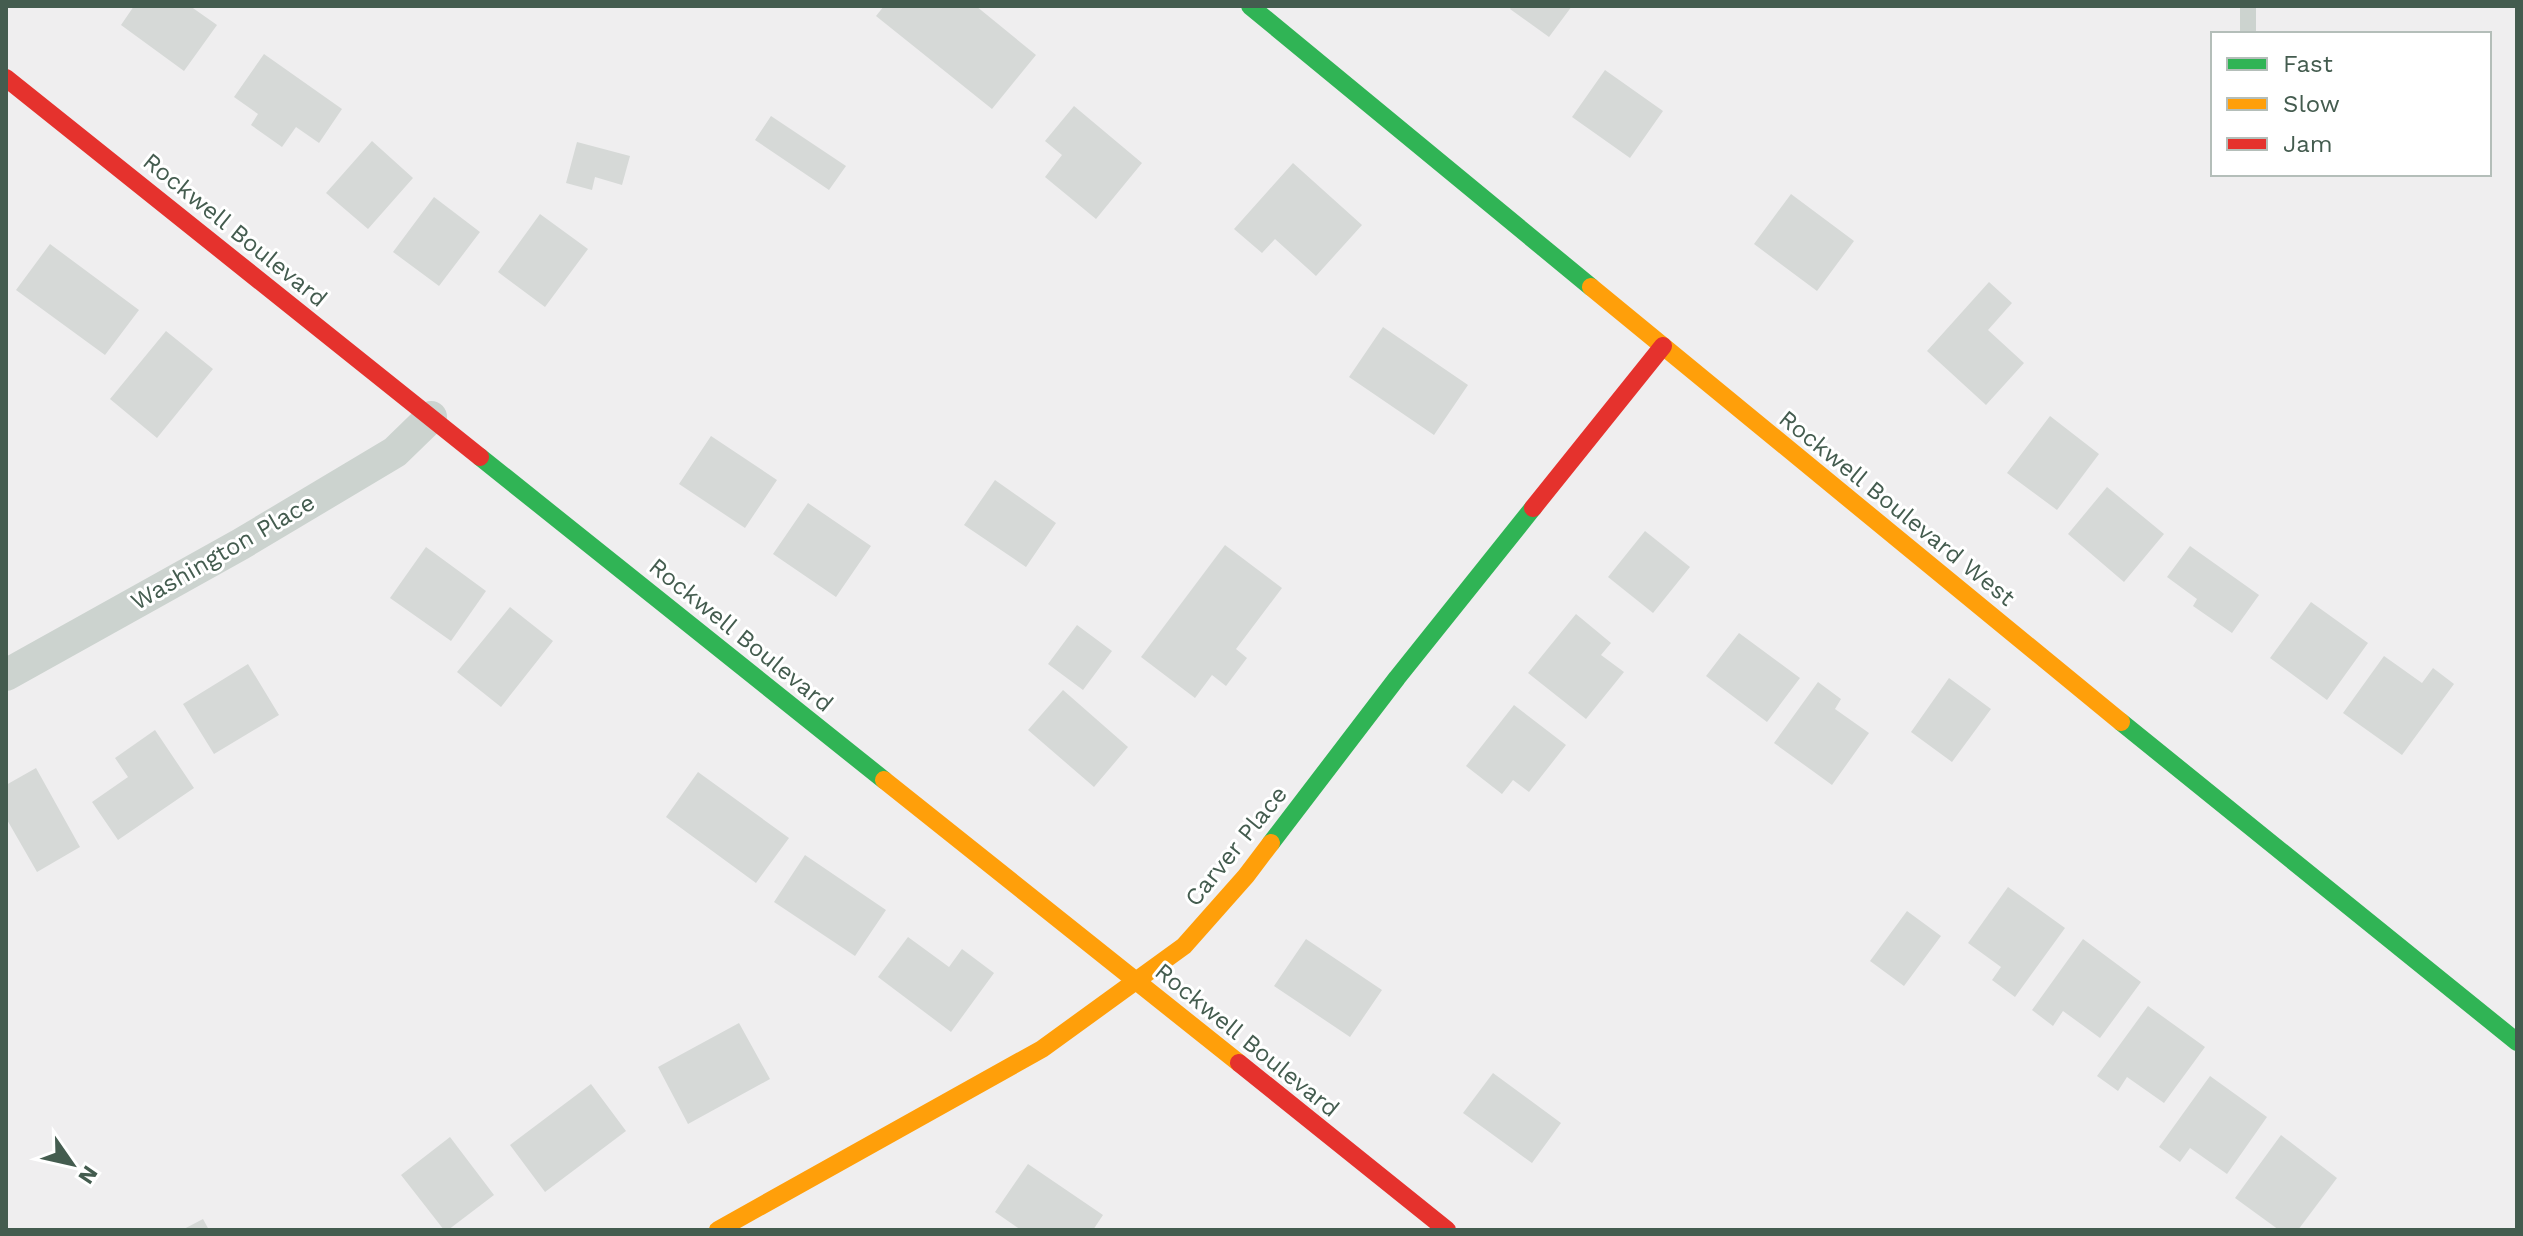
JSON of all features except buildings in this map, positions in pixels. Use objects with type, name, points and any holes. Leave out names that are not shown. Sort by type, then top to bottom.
[{"type":"street","name":"Rockwell Boulevard West","points":[[1250,6],[2517,1042]]},
{"type":"street","name":"Rockwell Boulevard","points":[[6,78],[1447,1230]]},
{"type":"street","name":"Carver Place","points":[[718,1230],[1042,1049],[1184,946],[1246,876],[1397,678],[1663,346]]},
{"type":"street","name":"Washington Place","points":[[6,675],[241,544],[395,452],[431,417]]},
{"type":"lane","points":[[2248,6],[2248,32]]},
{"type":"traffic: fast","points":[[1250,6],[1591,287]]},
{"type":"traffic: fast","points":[[480,457],[884,780]]},
{"type":"traffic: fast","points":[[1271,843],[1533,508]]},
{"type":"traffic: fast","points":[[2121,722],[2517,1042]]},
{"type":"traffic: slow","points":[[1591,287],[2121,722]]},
{"type":"traffic: slow","points":[[884,780],[1239,1063]]},
{"type":"traffic: slow","points":[[718,1230],[1042,1049],[1184,946],[1271,843]]},
{"type":"traffic: jam","points":[[6,78],[480,457]]},
{"type":"traffic: jam","points":[[1533,508],[1663,346]]},
{"type":"traffic: jam","points":[[1239,1063],[1447,1230]]}]
